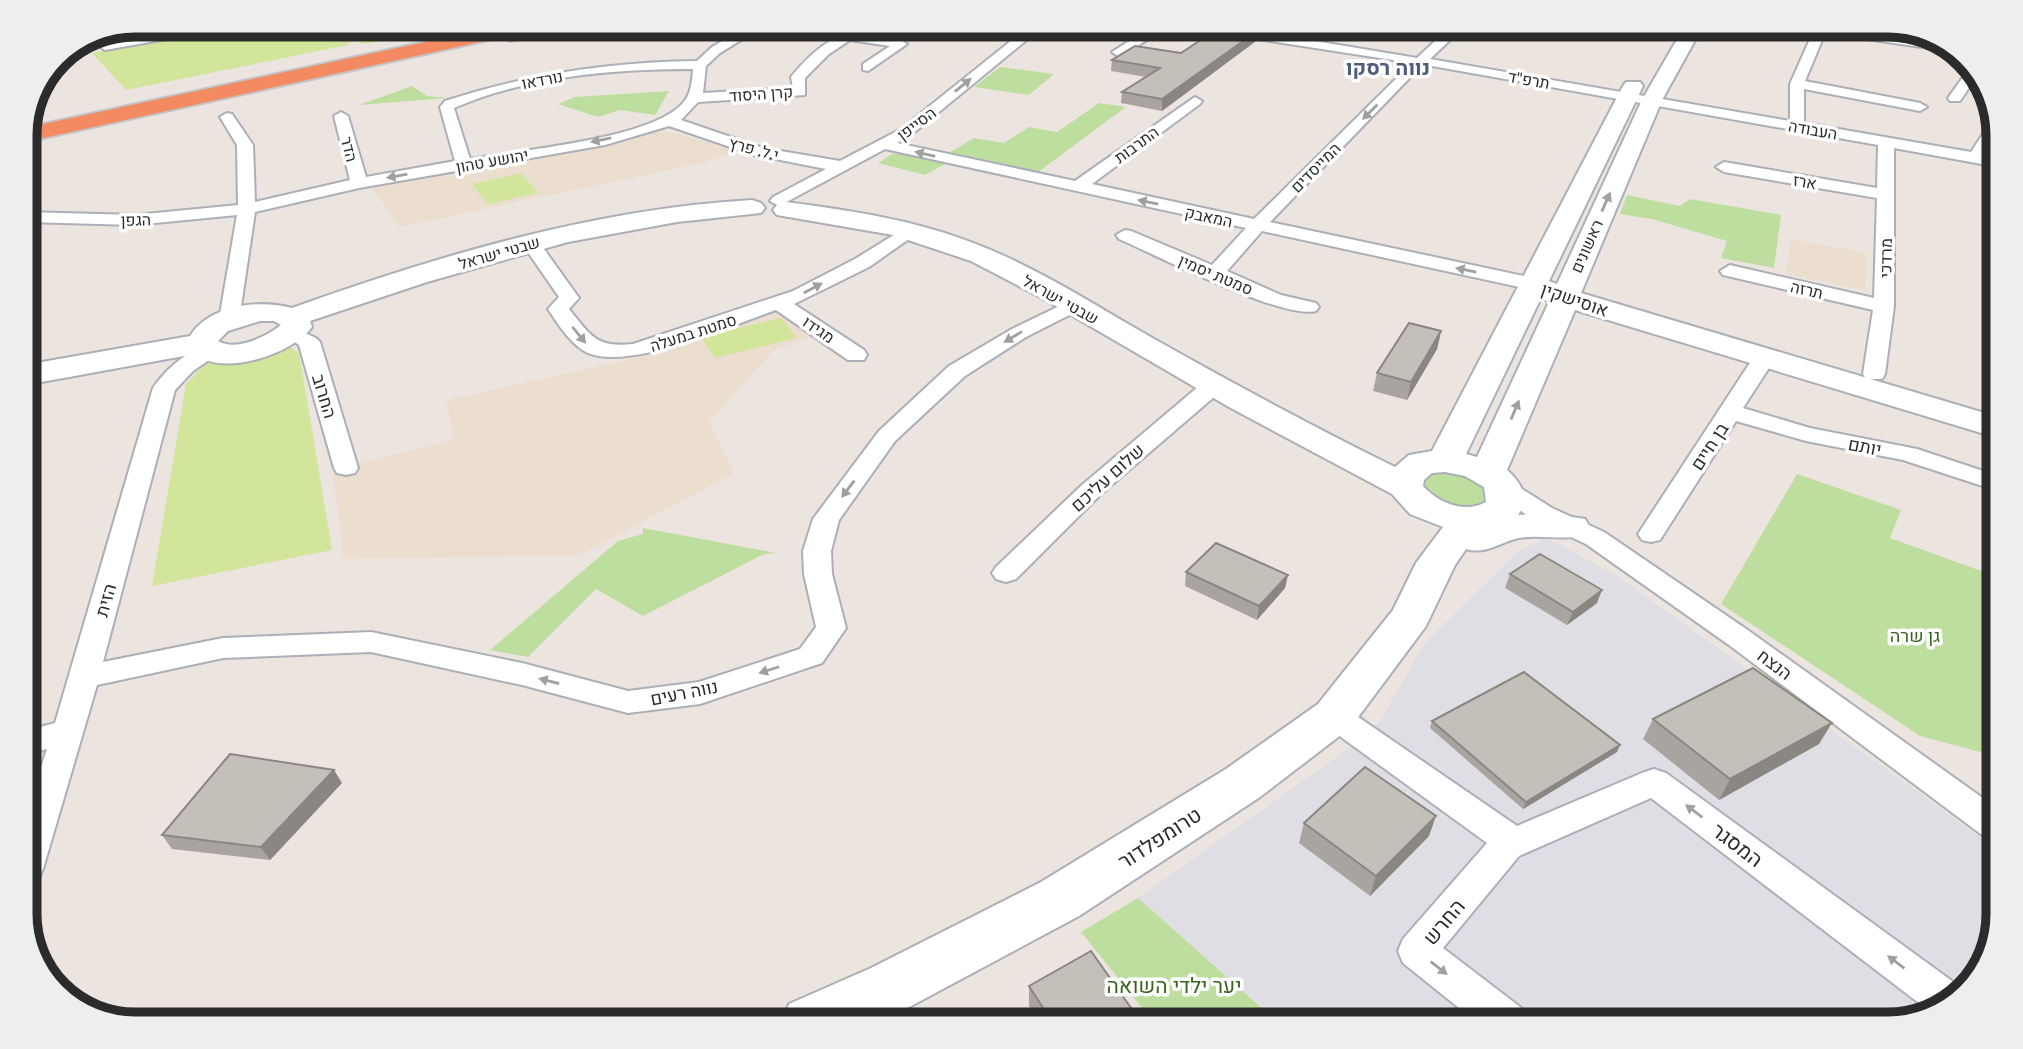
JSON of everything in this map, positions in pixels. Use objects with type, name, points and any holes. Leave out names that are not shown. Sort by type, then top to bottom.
[{"type":"highway","points":[[39,116],[414,37]]},
{"type":"highway","points":[[38,121],[442,37]]},
{"type":"highway","points":[[37,132],[476,37]]},
{"type":"highway","points":[[141,110],[505,37]]},
{"type":"street","points":[[105,46],[162,37]]},
{"type":"street","points":[[695,98],[700,65],[716,50],[738,37]]},
{"type":"street","name":"קרן היסוד","points":[[695,98],[800,92],[799,77],[816,56],[843,37]]},
{"type":"street","points":[[858,37],[901,44],[868,67]]},
{"type":"street","name":"הסייפן","points":[[783,205],[906,132],[1023,37]]},
{"type":"street","points":[[1118,52],[1144,37]]},
{"type":"street","name":"תרפ\"ד","points":[[1272,37],[1639,97]]},
{"type":"street","name":"המייסדים","points":[[1214,273],[1256,226],[1447,37]]},
{"type":"street","name":"ראשונים","points":[[1495,497],[1565,293],[1664,37]]},
{"type":"street","name":"ראשונים","points":[[1423,478],[1472,407],[1533,284],[1639,97],[1685,37]]},
{"type":"street","points":[[1797,126],[1797,84],[1817,37]]},
{"type":"street","points":[[1881,37],[1926,45]]},
{"type":"street","points":[[615,53],[625,66]]},
{"type":"street","points":[[540,62],[552,76]]},
{"type":"street","name":"נורדאו","points":[[464,164],[447,107],[450,104],[500,88],[552,76],[625,66],[700,65]]},
{"type":"street","points":[[1955,98],[1969,78]]},
{"type":"street","points":[[1797,84],[1920,107]]},
{"type":"street","name":"העבודה","points":[[1639,97],[1986,159]]},
{"type":"street","name":"יהושע טהון","points":[[247,209],[359,183],[605,140],[645,130],[666,121],[695,98]]},
{"type":"street","name":"התרבות","points":[[1077,187],[1195,101]]},
{"type":"street","name":"הדר","points":[[341,116],[359,183]]},
{"type":"street","points":[[227,117],[245,145],[247,209],[229,320]]},
{"type":"street","name":"י.ל. פרץ","points":[[666,121],[689,126],[760,152],[844,167]]},
{"type":"street","points":[[1976,157],[1986,141]]},
{"type":"street","name":"מרדכי","points":[[1874,374],[1884,306],[1886,142]]},
{"type":"street","name":"המאבק","points":[[886,145],[1533,284]]},
{"type":"street","name":"ארז","points":[[1724,167],[1887,195]]},
{"type":"street","name":"שבטי ישראל","points":[[207,347],[237,353],[254,350],[282,340],[293,325],[355,294],[530,242],[604,225],[682,214],[752,208],[755,213],[767,215],[783,205],[910,230],[960,247],[1073,305],[1213,386],[1317,440],[1423,478]]},
{"type":"street","name":"הגפן","points":[[37,217],[135,220],[183,218],[247,209]]},
{"type":"street","name":"סמטת במעלה","points":[[530,242],[569,298],[558,309],[588,346],[613,353],[636,350],[781,304],[862,263],[910,230]]},
{"type":"street","name":"סמטת יסמין","points":[[1125,235],[1275,299],[1309,307]]},
{"type":"street","points":[[1580,259],[1597,282],[1650,311]]},
{"type":"street","name":"תרזה","points":[[1730,271],[1884,306]]},
{"type":"street","name":"אוסישקין","points":[[1533,284],[1986,424]]},
{"type":"street","name":"אוסישקין","points":[[1565,293],[1650,311],[1986,407]]},
{"type":"street","name":"מגידו","points":[[781,304],[856,355]]},
{"type":"street","name":"נווה רעים","points":[[83,677],[223,648],[371,642],[522,674],[628,702],[701,693],[811,656],[831,628],[818,574],[817,551],[826,519],[887,436],[957,371],[1019,333],[1073,305]]},
{"type":"street","points":[[37,373],[207,347],[209,331],[229,320],[260,312],[274,312],[293,325]]},
{"type":"street","name":"החרוב","points":[[293,325],[309,342],[346,468]]},
{"type":"street","name":"הזית","points":[[37,831],[69,731],[164,388],[207,347]]},
{"type":"street","name":"בן חיים","points":[[1651,534],[1765,357]]},
{"type":"street","name":"שלום עליכם","points":[[1006,573],[1091,490],[1213,386]]},
{"type":"street","points":[[1356,449],[1390,454],[1424,447],[1448,430],[1472,407]]},
{"type":"street","name":"יותם","points":[[1731,412],[1806,435],[1908,454],[1986,480]]},
{"type":"street","name":"שבטי ישראל","points":[[1317,440],[1356,449],[1423,478]]},
{"type":"street","points":[[1472,466],[1495,497],[1449,516],[1423,478],[1472,466]]},
{"type":"street","points":[[1423,478],[1432,517],[1436,563],[1486,535],[1509,527],[1550,524],[1557,520]]},
{"type":"street","name":"הנצח","points":[[1495,497],[1557,520],[1595,538],[1739,638],[1986,819]]},
{"type":"street","name":"טרומפלדור","points":[[836,1012],[891,987],[1060,899],[1243,783],[1334,716],[1411,616],[1436,563],[1466,525],[1495,497]]},
{"type":"street","points":[[1334,716],[1506,839]]},
{"type":"street","points":[[37,740],[69,731]]},
{"type":"street","name":"המסגר","points":[[1506,839],[1654,782],[1941,996]]},
{"type":"street","name":"החרש","points":[[1495,1012],[1417,951],[1506,839]]},
{"type":"shaded area","points":[[662,130],[739,150],[702,163],[400,227],[369,184],[538,157]]},
{"type":"shaded area","points":[[1791,239],[1866,253],[1865,290],[1786,274]]},
{"type":"shaded area","points":[[777,309],[817,334],[773,351],[709,422],[734,473],[580,555],[344,559],[333,471],[453,439],[447,400],[628,360]]},
{"type":"shaded area","points":[[1547,538],[1616,575],[1986,841],[1986,915],[1983,940],[1976,958],[1958,984],[1926,1005],[1889,1012],[1267,1012],[1138,898],[1338,756],[1380,722],[1424,644],[1518,551]]},
{"type":"green space","points":[[191,37],[397,37],[366,44],[354,41],[346,44],[348,45],[126,90],[92,53]]},
{"type":"green space","points":[[1000,67],[1054,74],[1029,95],[974,87]]},
{"type":"green space","points":[[412,86],[427,96],[447,98],[359,105]]},
{"type":"green space","points":[[669,91],[655,115],[620,110],[598,117],[558,104],[575,97]]},
{"type":"green space","points":[[1099,103],[1126,107],[1038,172],[949,153],[974,138],[1004,143],[1029,127],[1057,132]]},
{"type":"green space","points":[[910,153],[949,162],[925,175],[878,163],[892,154]]},
{"type":"green space","points":[[521,173],[538,193],[488,204],[472,184]]},
{"type":"green space","points":[[1627,195],[1680,206],[1690,199],[1781,215],[1774,268],[1721,258],[1727,241],[1652,219],[1620,214]]},
{"type":"green space","points":[[781,318],[797,338],[715,358],[701,337]]},
{"type":"green space","points":[[286,344],[299,353],[332,550],[152,586],[186,384],[206,363],[253,357]]},
{"type":"green space","points":[[1451,468],[1493,489],[1484,508],[1456,510],[1420,487],[1428,472]]},
{"type":"green space","name":"גן שרה","points":[[1797,474],[1901,510],[1890,538],[1986,573],[1986,753],[1920,736],[1721,604]]},
{"type":"green space","points":[[643,528],[776,553],[764,554],[643,616],[596,589],[528,657],[490,650],[618,541],[643,534]]},
{"type":"green space","name":"יער ילדי השואה","points":[[1138,898],[1266,1012],[1145,1012],[1081,932]]},
{"type":"building","points":[[1205,37],[1249,37],[1162,99],[1122,92],[1160,68],[1112,60],[1135,46],[1181,53]]},
{"type":"building","points":[[1409,323],[1441,331],[1411,382],[1377,373]]},
{"type":"building","points":[[1216,543],[1288,575],[1259,606],[1186,572]]},
{"type":"building","points":[[1540,554],[1602,590],[1573,612],[1510,574]]},
{"type":"building","points":[[1753,668],[1832,723],[1730,779],[1653,719]]},
{"type":"building","points":[[1524,672],[1620,745],[1526,802],[1432,721]]},
{"type":"building","points":[[230,754],[334,770],[261,847],[162,835]]},
{"type":"building","points":[[1365,767],[1436,816],[1376,876],[1304,823]]},
{"type":"building","points":[[1091,951],[1134,1012],[1046,1012],[1029,986]]},
{"type":"district","name":"נווה רסקו","points":[[1388,66]]}]
